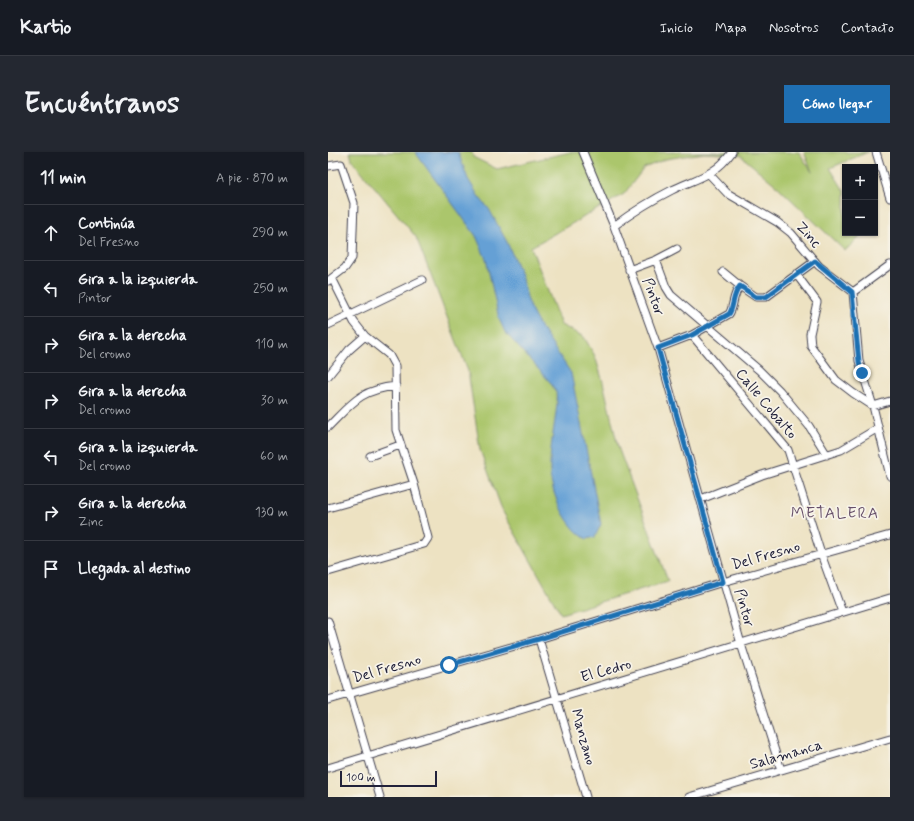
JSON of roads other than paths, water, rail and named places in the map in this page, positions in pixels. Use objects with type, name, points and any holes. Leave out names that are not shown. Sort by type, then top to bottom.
[{"type":"street","name":"Pintor","points":[[583,152],[614,226],[658,348],[741,644],[781,770]]},
{"type":"street","points":[[614,226],[653,200],[673,189],[710,174],[732,152]]},
{"type":"street","points":[[876,152],[890,198]]},
{"type":"street","points":[[328,166],[341,164],[354,203],[352,258],[345,268],[330,280],[349,314],[364,336],[393,360],[395,366],[396,386],[396,430],[414,484],[427,534],[426,542],[424,544],[328,572]]},
{"type":"street","name":"Zinc","points":[[710,174],[727,193],[777,222],[791,233],[815,261],[852,292]]},
{"type":"street","points":[[629,270],[656,260],[677,249]]},
{"type":"street","points":[[656,260],[668,291],[680,304],[780,391],[809,426],[827,455]]},
{"type":"street","points":[[723,272],[750,294],[760,298],[766,297],[815,261]]},
{"type":"street","points":[[890,265],[852,292],[859,362],[873,406],[890,475]]},
{"type":"street","points":[[796,274],[817,302],[810,334],[811,346],[836,380],[873,406],[890,401]]},
{"type":"street","points":[[328,325],[422,280]]},
{"type":"street","points":[[658,348],[692,335],[708,327],[731,312],[733,298],[740,286]]},
{"type":"street","name":"Calle Cobalto","points":[[692,335],[785,445],[794,465],[821,554],[842,612]]},
{"type":"street","points":[[328,376],[349,350],[364,336]]},
{"type":"street","points":[[328,427],[362,394],[380,388],[396,386]]},
{"type":"street","points":[[701,499],[762,475],[841,450],[878,428]]},
{"type":"street","points":[[370,456],[400,445]]},
{"type":"street","points":[[328,508],[414,484]]},
{"type":"street","name":"Del Fresno","points":[[328,700],[539,639],[723,582],[890,535]]},
{"type":"street","name":"El Cedro","points":[[328,768],[890,598]]},
{"type":"street","points":[[328,621],[330,634],[350,694],[380,797]]},
{"type":"street","name":"Manzano","points":[[539,639],[586,797]]},
{"type":"street","name":"Salamanca","points":[[690,797],[890,738]]},
{"type":"water","points":[[415,152],[458,152],[468,179],[479,197],[489,209],[507,242],[521,275],[530,308],[539,325],[571,373],[601,524],[595,537],[587,539],[573,528],[557,501],[551,481],[551,446],[557,403],[556,392],[550,382],[505,332],[499,319],[486,259],[476,236]]},
{"type":"district","name":"METALERA","points":[[835,513]]}]
